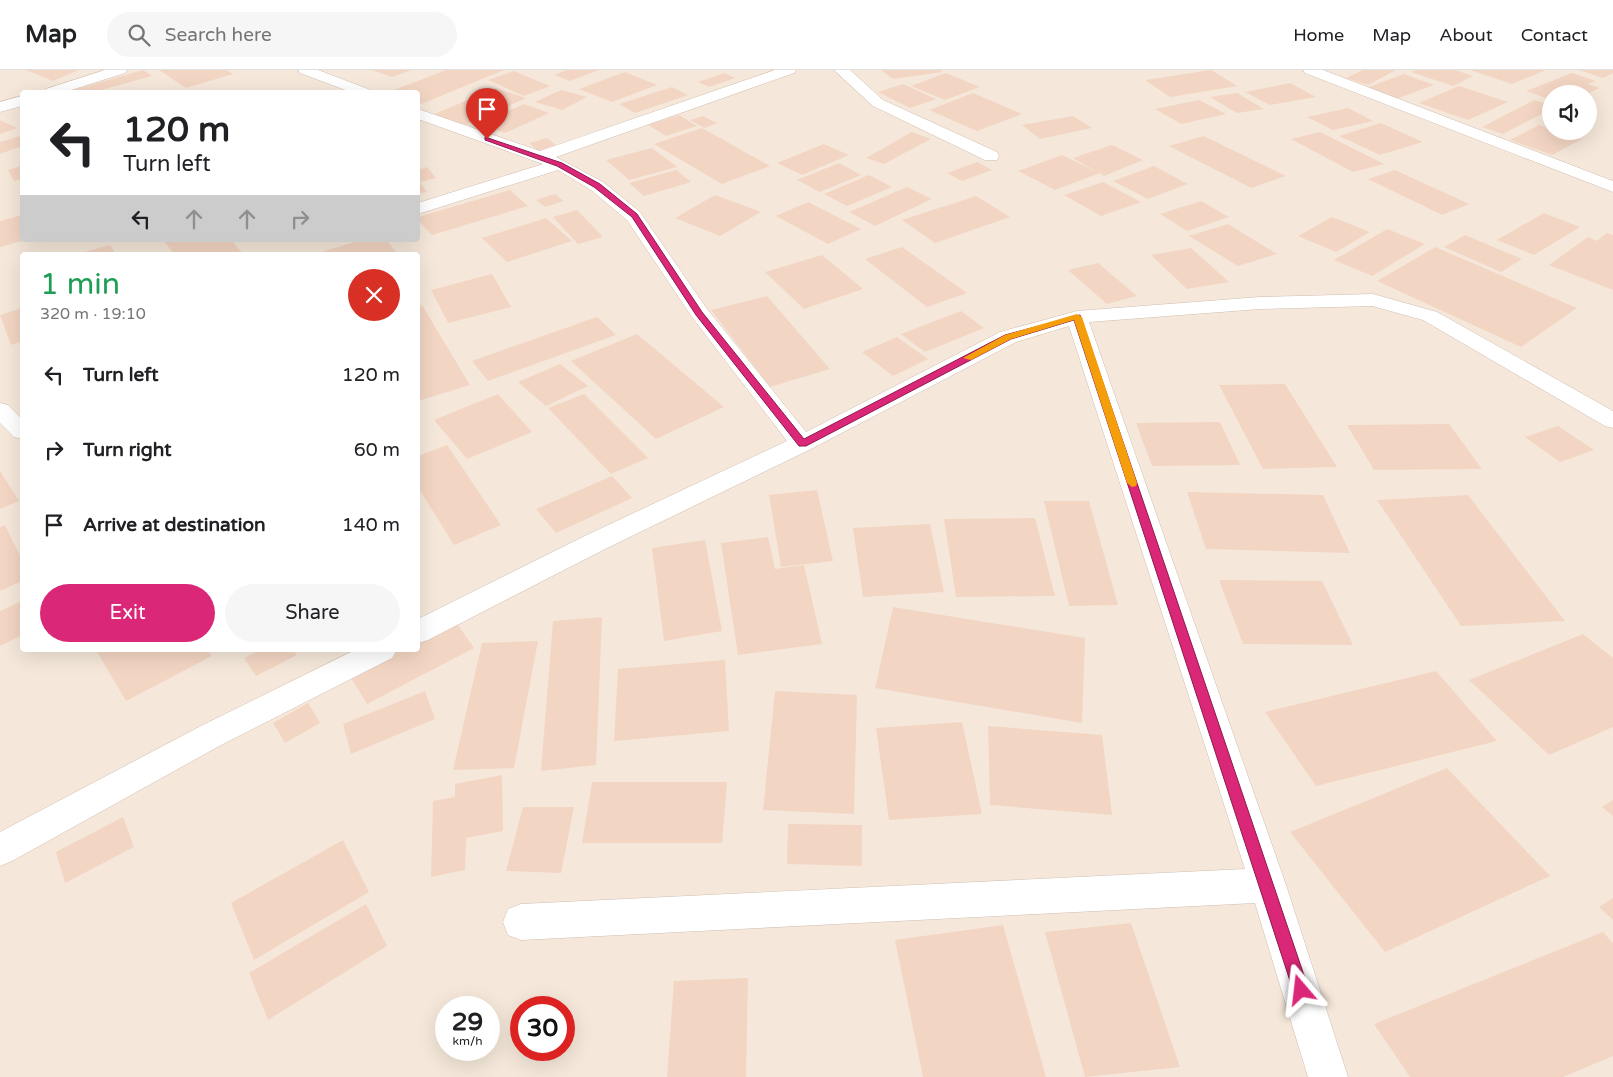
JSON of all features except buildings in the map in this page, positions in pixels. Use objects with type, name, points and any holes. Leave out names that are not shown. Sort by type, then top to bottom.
[{"type":"street","points":[[56,90],[120,70]]},
{"type":"street","points":[[305,70],[358,90]]},
{"type":"street","points":[[743,70],[760,78]]},
{"type":"street","points":[[538,157],[760,78],[789,70]]},
{"type":"street","points":[[841,70],[878,103],[991,156]]},
{"type":"street","points":[[1310,70],[1613,187]]},
{"type":"street","points":[[0,107],[20,102]]},
{"type":"street","points":[[420,115],[560,164],[597,186],[634,216],[699,313],[802,444]]},
{"type":"street","points":[[420,208],[560,164]]},
{"type":"street","points":[[420,631],[605,538],[802,444],[1008,337],[1077,317],[1260,302],[1373,300],[1430,316],[1613,421]]},
{"type":"street","points":[[1077,317],[1268,885],[1328,1077]]},
{"type":"street","points":[[0,410],[20,430]]},
{"type":"street","points":[[0,850],[210,736],[378,652]]},
{"type":"street","points":[[521,922],[1268,885]]},
{"type":"shaded area","points":[[0,70],[1613,70],[1613,1077],[0,1077]]},
{"type":"slow traffic","points":[[968,358],[1008,337],[1077,317],[1132,483]]},
{"type":"route","points":[[487,139],[560,164],[597,186],[634,216],[699,313],[802,444],[1008,337],[1077,317],[1268,885],[1301,990]]}]
